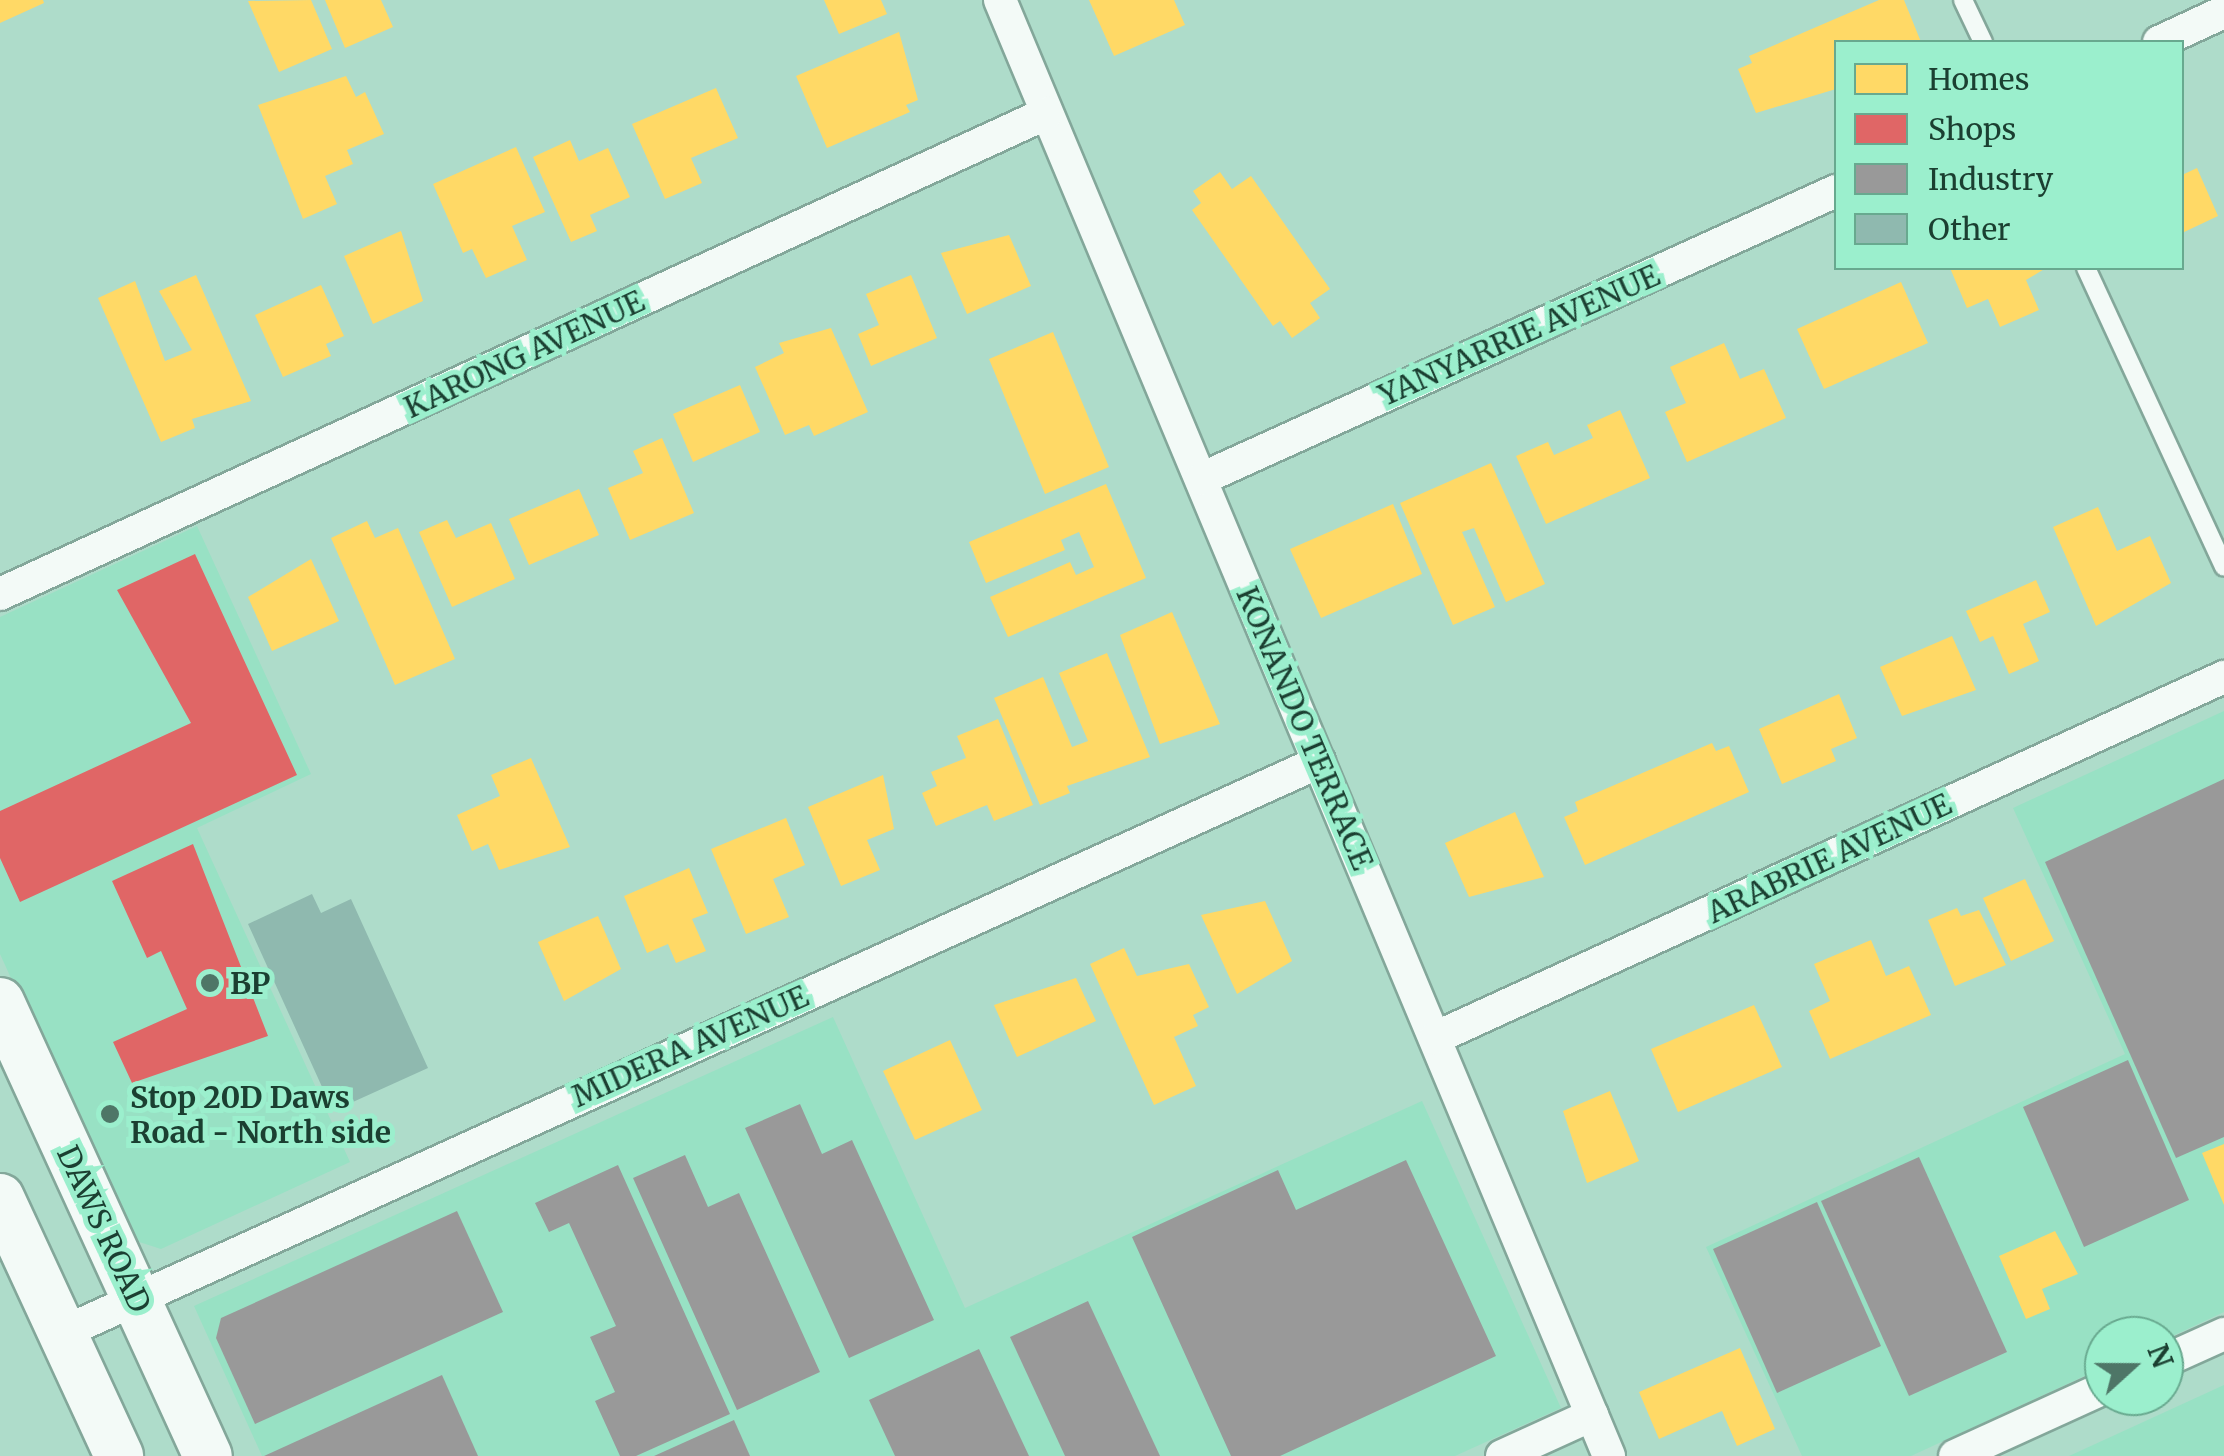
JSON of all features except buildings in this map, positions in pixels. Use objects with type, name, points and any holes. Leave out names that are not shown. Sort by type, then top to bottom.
[{"type":"main road","name":"DAWS ROAD","points":[[0,1002],[208,1456]]},
{"type":"main road","points":[[0,1198],[118,1456]]},
{"type":"street","name":"KONANDO TERRACE","points":[[1000,0],[1610,1456]]},
{"type":"street","points":[[2163,40],[2224,12]]},
{"type":"street","name":"KARONG AVENUE","points":[[0,594],[1047,114]]},
{"type":"street","name":"YANYARRIE AVENUE","points":[[1200,480],[1834,192]]},
{"type":"street","name":"ARABRIE AVENUE","points":[[1435,1038],[2224,678]]},
{"type":"street","name":"MIDERA AVENUE","points":[[62,1333],[1319,762]]},
{"type":"street","points":[[2184,1352],[2224,1334]]},
{"type":"street","points":[[1955,1456],[2084,1397]]},
{"type":"street","points":[[1502,1456],[1592,1416]]},
{"type":"lane","points":[[1963,0],[1982,40]]},
{"type":"lane","points":[[2087,270],[2224,567]]},
{"type":"shaded area","points":[[197,526],[311,774],[197,828],[350,1162],[161,1249],[130,1239],[0,954],[0,617]]},
{"type":"shaded area","points":[[2224,711],[2224,1312],[2184,1331],[2184,1316],[2084,1316],[2084,1376],[1911,1456],[1802,1456],[1706,1247],[2125,1054],[2013,808]]},
{"type":"shaded area","points":[[833,1017],[965,1308],[1422,1101],[1561,1408],[1455,1456],[262,1456],[194,1306]]},
{"type":"shaded area","points":[[2224,1385],[2224,1456],[2069,1456],[2156,1416],[2184,1416],[2184,1403]]},
{"type":"place","name":"BP","points":[[210,983]]},
{"type":"place","name":"Stop 20D Daws Road - North side","points":[[110,1114]]}]
